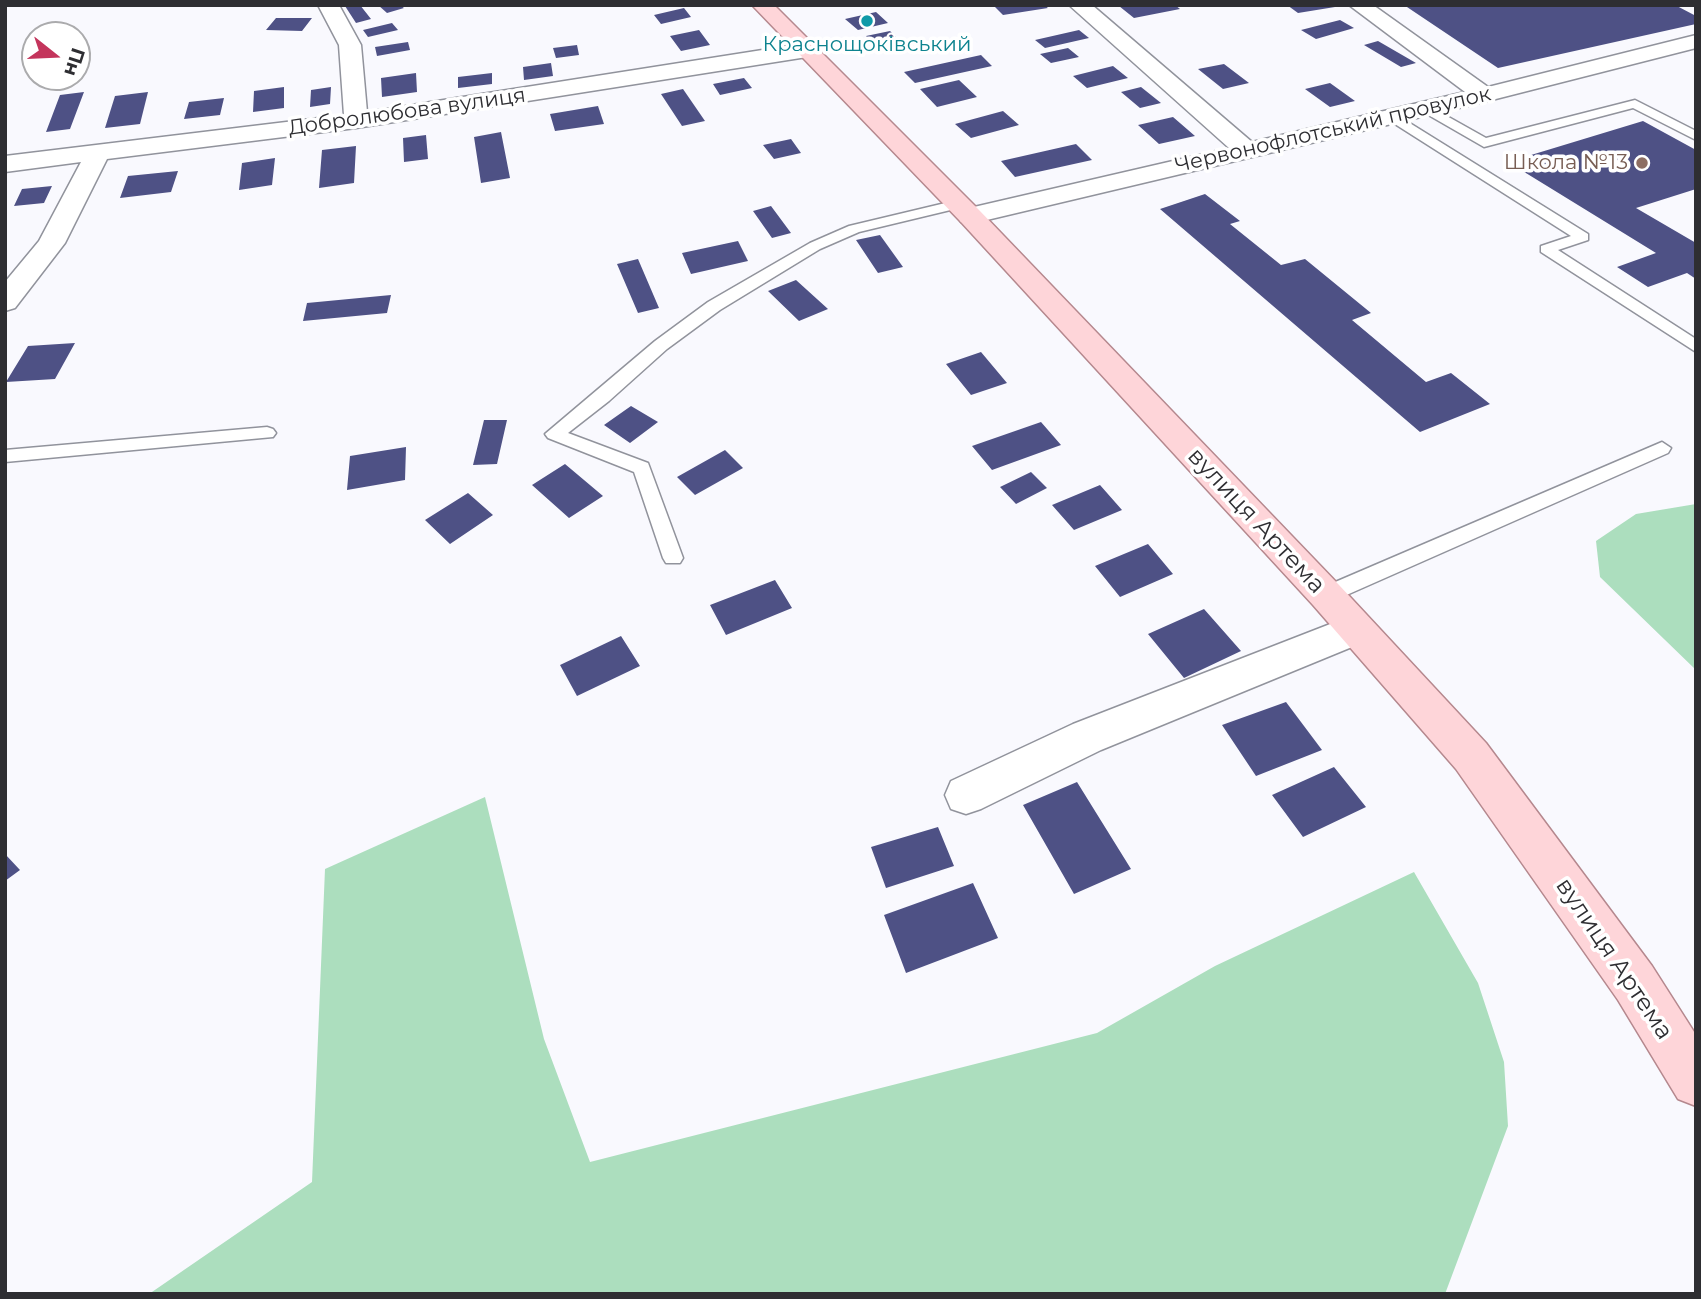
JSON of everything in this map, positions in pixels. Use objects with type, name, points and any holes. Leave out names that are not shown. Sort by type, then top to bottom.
[{"type":"main road","name":"вулиця Артема","points":[[762,5],[964,209],[1326,595],[1471,755],[1635,983],[1696,1081]]},
{"type":"street","points":[[328,5],[350,46],[356,121]]},
{"type":"street","points":[[1079,5],[1247,150]]},
{"type":"street","points":[[1359,5],[1485,95]]},
{"type":"street","name":"Червонофлотський провулок","points":[[964,209],[1247,150],[1485,95],[1696,41]]},
{"type":"street","name":"Добролюбова вулиця","points":[[5,164],[356,121],[807,50]]},
{"type":"street","points":[[5,302],[51,243],[99,153]]},
{"type":"street","points":[[966,795],[1087,737],[1356,629]]},
{"type":"lane","points":[[1424,109],[1484,143],[1635,104],[1696,136]]},
{"type":"lane","points":[[1392,116],[1584,237],[1546,249],[1696,347]]},
{"type":"lane","points":[[673,558],[642,468],[554,434],[603,397],[661,345],[704,314],[815,246],[854,229],[964,209]]},
{"type":"lane","points":[[5,456],[267,433]]},
{"type":"lane","points":[[1326,595],[1662,448]]},
{"type":"green space","points":[[1696,504],[1696,670],[1600,577],[1596,541],[1636,514]]},
{"type":"green space","points":[[485,797],[544,1039],[590,1162],[1097,1033],[1215,966],[1414,872],[1478,983],[1504,1062],[1508,1126],[1445,1294],[149,1294],[312,1182],[325,869]]},
{"type":"building","points":[[360,5],[371,19],[356,23],[345,6]]},
{"type":"building","points":[[378,5],[400,5],[404,8],[387,13]]},
{"type":"building","points":[[1044,5],[1048,8],[1003,15],[995,7]]},
{"type":"building","points":[[1175,5],[1180,9],[1134,18],[1119,6]]},
{"type":"building","points":[[1287,5],[1333,5],[1335,7],[1298,13]]},
{"type":"building","points":[[1404,5],[1675,5],[1696,16],[1696,24],[1498,68]]},
{"type":"building","points":[[684,8],[691,17],[661,24],[654,15]]},
{"type":"building","name":"Краснощоківський","points":[[876,12],[888,23],[858,30],[845,19]]},
{"type":"building","points":[[276,18],[312,18],[302,31],[266,30]]},
{"type":"building","points":[[1340,20],[1354,28],[1316,39],[1301,30]]},
{"type":"building","points":[[392,23],[398,30],[368,37],[363,30]]},
{"type":"building","points":[[699,30],[710,45],[681,51],[670,36]]},
{"type":"building","points":[[1079,30],[1089,38],[1045,48],[1035,40]]},
{"type":"building","points":[[890,31],[906,47],[882,52],[866,36]]},
{"type":"building","points":[[1378,41],[1416,63],[1401,67],[1364,45]]},
{"type":"building","points":[[408,42],[410,50],[377,56],[375,47]]},
{"type":"building","points":[[577,45],[579,55],[556,58],[553,48]]},
{"type":"building","points":[[1068,48],[1079,57],[1051,63],[1040,54]]},
{"type":"building","points":[[981,55],[992,66],[915,83],[904,72]]},
{"type":"building","points":[[551,63],[553,76],[524,80],[523,67]]},
{"type":"building","points":[[1224,64],[1249,83],[1223,89],[1198,69]]},
{"type":"building","points":[[1113,66],[1128,78],[1087,88],[1073,76]]},
{"type":"building","points":[[416,73],[417,92],[382,97],[381,78]]},
{"type":"building","points":[[492,73],[492,84],[458,88],[458,77]]},
{"type":"building","points":[[744,78],[752,88],[720,95],[713,84]]},
{"type":"building","points":[[959,80],[977,97],[937,107],[920,89]]},
{"type":"building","points":[[1330,83],[1355,101],[1330,107],[1305,89]]},
{"type":"building","points":[[284,87],[284,108],[253,112],[254,91]]},
{"type":"building","points":[[331,87],[330,104],[310,107],[311,90]]},
{"type":"building","points":[[1141,87],[1161,103],[1140,108],[1121,92]]},
{"type":"building","points":[[683,89],[705,121],[682,126],[661,94]]},
{"type":"building","points":[[84,92],[70,129],[46,132],[60,95]]},
{"type":"building","points":[[148,92],[140,124],[105,128],[115,96]]},
{"type":"building","points":[[224,98],[220,115],[184,119],[189,102]]},
{"type":"building","points":[[598,106],[604,124],[555,131],[550,114]]},
{"type":"building","points":[[1003,111],[1019,125],[971,138],[955,124]]},
{"type":"building","points":[[1173,117],[1195,136],[1159,144],[1138,125]]},
{"type":"building","points":[[1643,121],[1696,150],[1696,189],[1636,208],[1696,243],[1696,279],[1687,273],[1648,287],[1617,267],[1656,253],[1508,162]]},
{"type":"building","points":[[501,132],[510,178],[481,183],[474,137]]},
{"type":"building","points":[[426,135],[428,159],[404,162],[403,138]]},
{"type":"building","points":[[791,139],[801,153],[774,159],[763,145]]},
{"type":"building","points":[[1076,144],[1092,160],[1015,177],[1001,161]]},
{"type":"building","points":[[356,146],[354,183],[319,188],[322,150]]},
{"type":"building","points":[[275,158],[272,185],[239,190],[242,163]]},
{"type":"building","points":[[178,171],[171,192],[120,198],[128,176]]},
{"type":"building","points":[[52,186],[44,203],[14,206],[22,189]]},
{"type":"building","points":[[1205,194],[1240,221],[1230,224],[1281,265],[1305,259],[1371,313],[1352,320],[1426,382],[1451,373],[1490,404],[1420,432],[1160,209]]},
{"type":"building","points":[[771,206],[791,233],[772,238],[753,211]]},
{"type":"building","points":[[880,235],[903,267],[878,273],[856,240]]},
{"type":"building","points":[[738,241],[748,261],[691,274],[682,253]]},
{"type":"building","points":[[638,259],[659,308],[638,313],[617,264]]},
{"type":"building","points":[[796,280],[828,309],[799,321],[768,291]]},
{"type":"building","points":[[391,295],[387,313],[303,321],[307,303]]},
{"type":"building","points":[[75,343],[55,379],[6,382],[28,346]]},
{"type":"building","points":[[981,352],[1007,383],[971,395],[946,364]]},
{"type":"building","points":[[631,406],[658,422],[630,443],[604,425]]},
{"type":"building","points":[[484,420],[507,420],[497,464],[473,465]]},
{"type":"building","points":[[1041,422],[1061,445],[992,470],[972,446]]},
{"type":"building","points":[[406,447],[405,480],[347,490],[350,456]]},
{"type":"building","points":[[725,450],[743,468],[695,495],[677,477]]},
{"type":"building","points":[[565,464],[603,496],[569,518],[532,485]]},
{"type":"building","points":[[1031,472],[1047,488],[1016,504],[1000,487]]},
{"type":"building","points":[[1100,485],[1122,510],[1074,530],[1052,505]]},
{"type":"building","points":[[468,493],[493,515],[450,544],[425,520]]},
{"type":"building","points":[[1148,544],[1173,574],[1120,597],[1095,566]]},
{"type":"building","points":[[775,580],[792,608],[726,635],[710,605]]},
{"type":"building","points":[[1204,609],[1241,651],[1184,678],[1148,634]]},
{"type":"building","points":[[621,636],[640,666],[577,696],[560,665]]},
{"type":"building","points":[[1286,702],[1322,750],[1256,776],[1222,725]]},
{"type":"building","points":[[1334,767],[1366,807],[1303,837],[1272,795]]},
{"type":"building","points":[[1077,782],[1131,869],[1074,894],[1023,805]]},
{"type":"building","points":[[938,827],[954,866],[886,888],[871,847]]},
{"type":"building","points":[[5,854],[20,870],[5,881]]},
{"type":"building","points":[[973,883],[998,938],[906,973],[884,915]]},
{"type":"place","name":"Краснощоківський","points":[[867,21]]},
{"type":"place","name":"Школа №13","points":[[1642,163]]}]
